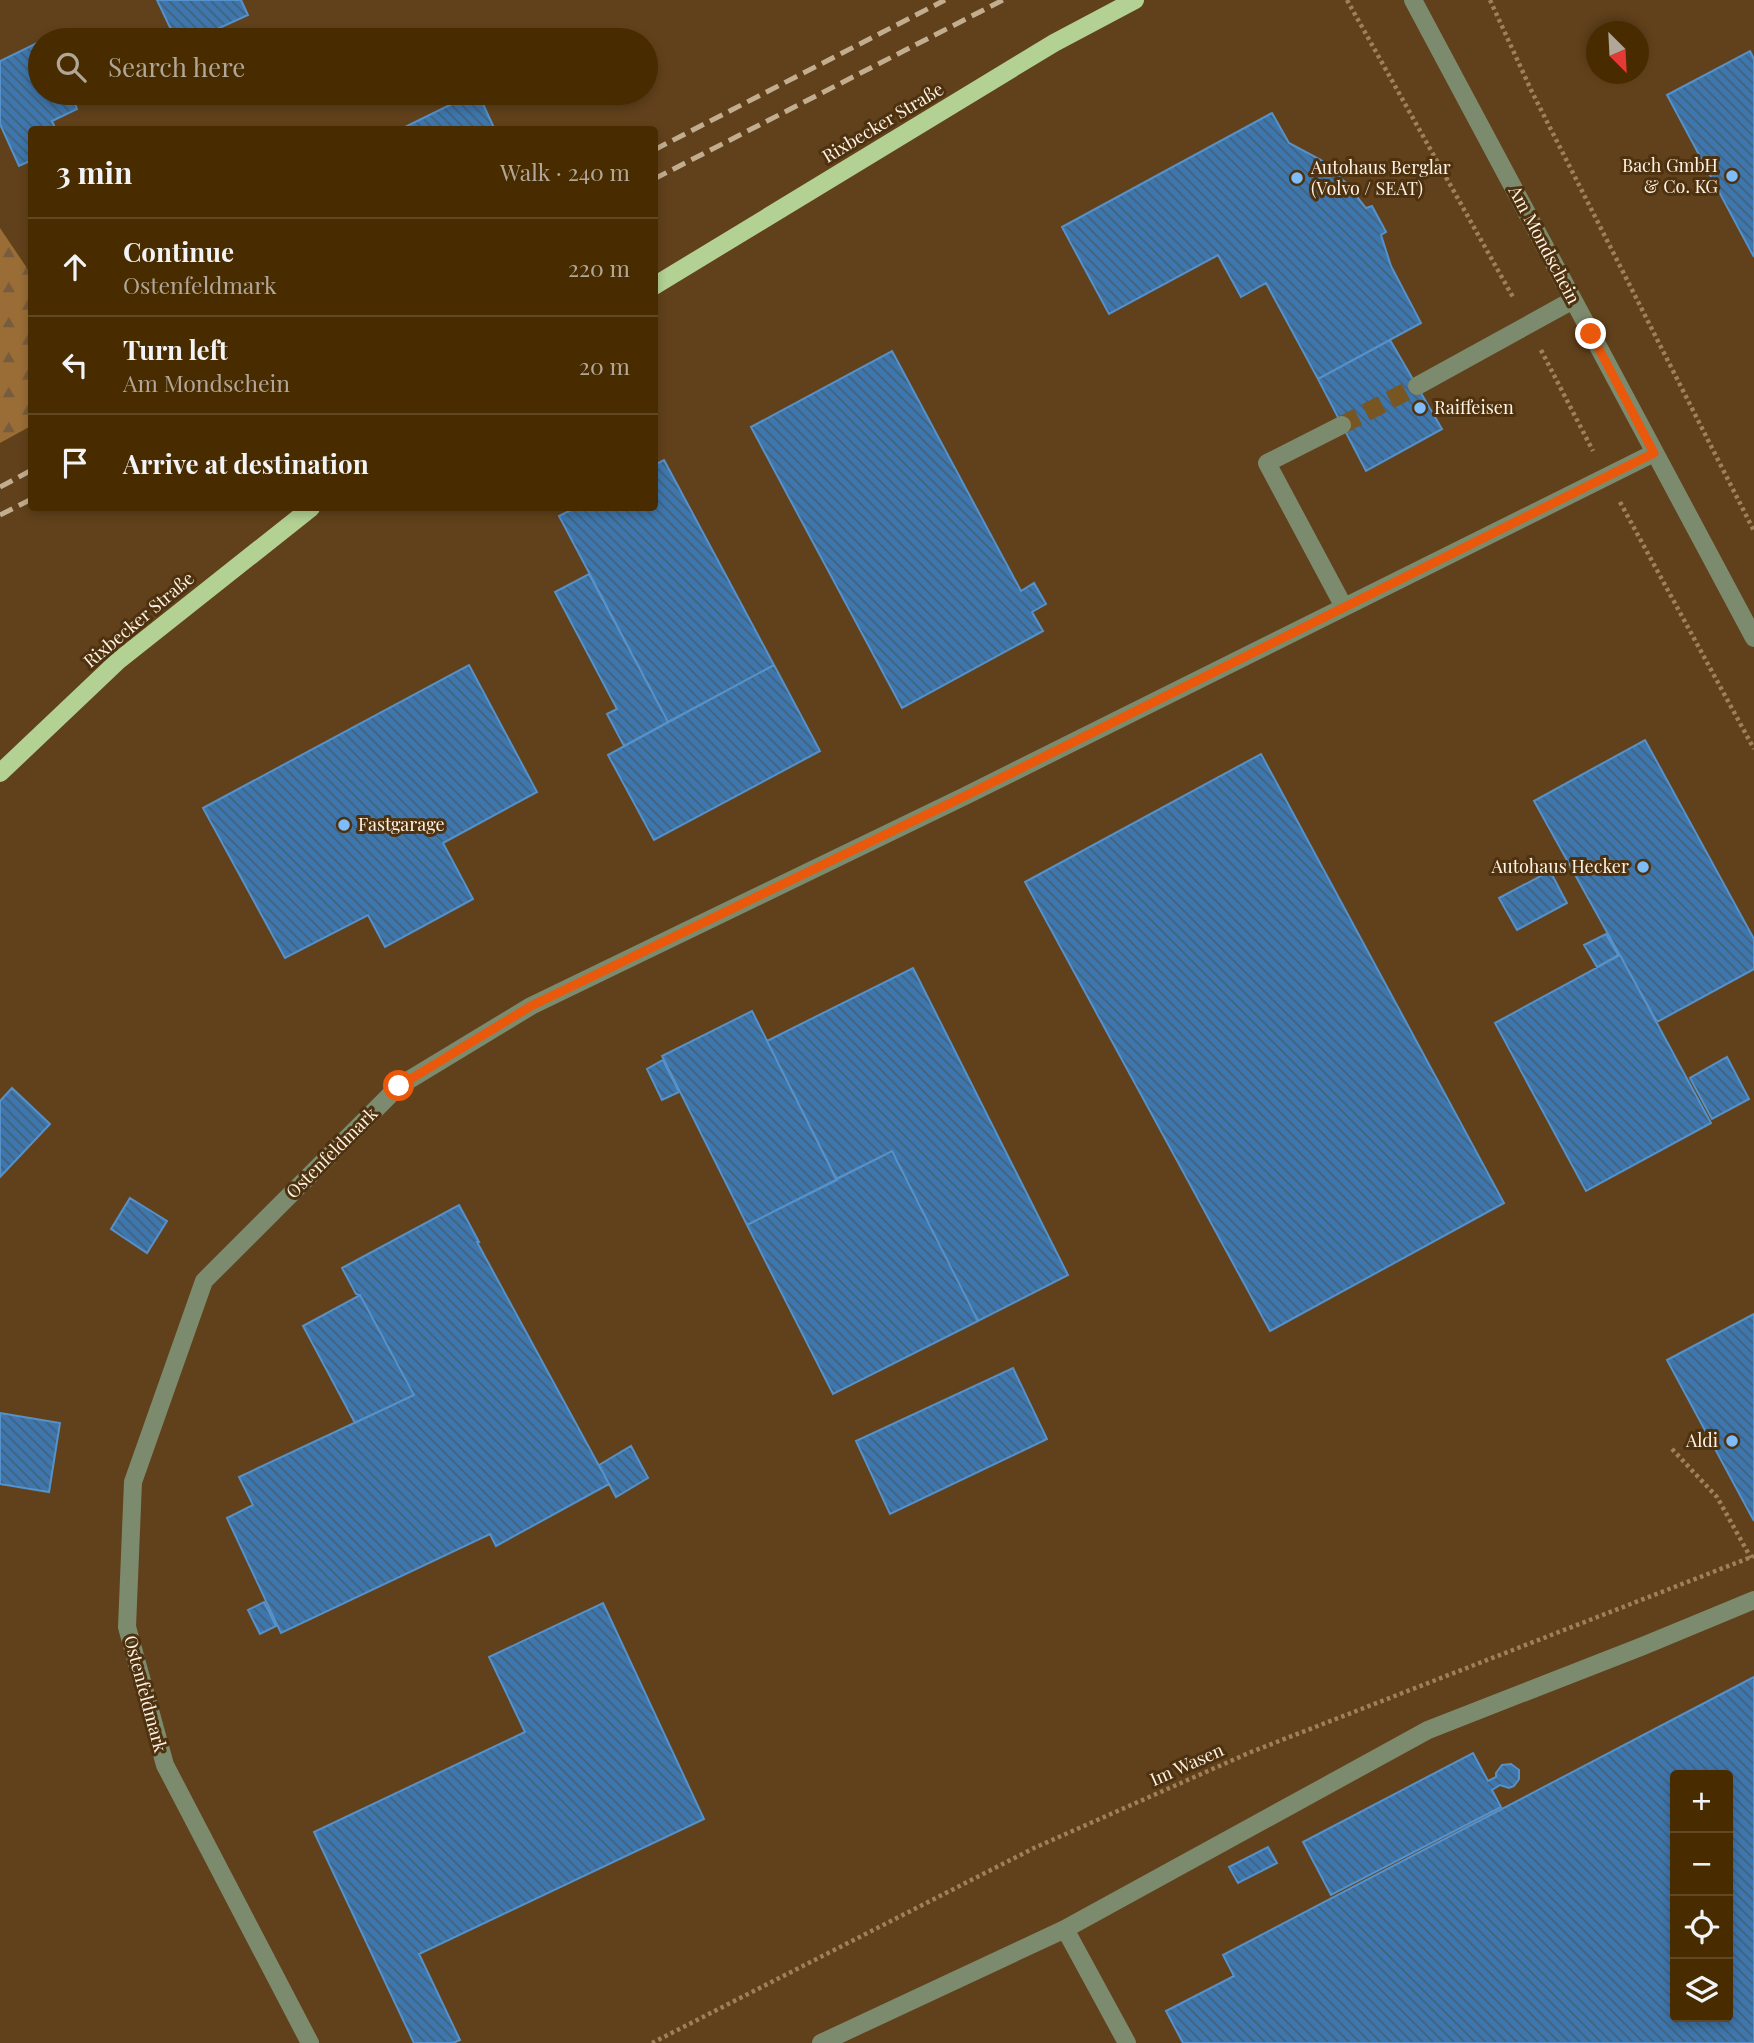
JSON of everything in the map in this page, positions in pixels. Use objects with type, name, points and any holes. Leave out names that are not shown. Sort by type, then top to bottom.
[{"type":"main road","name":"Rixbecker Straße","points":[[658,284],[1054,43],[1135,0]]},
{"type":"main road","name":"Rixbecker Straße","points":[[0,774],[118,662],[308,511]]},
{"type":"street","name":"Am Mondschein","points":[[1413,0],[1754,638]]},
{"type":"street","points":[[1417,386],[1573,300]]},
{"type":"street","points":[[1342,425],[1267,463],[1344,607]]},
{"type":"street","name":"Ostenfeldmark","points":[[310,2043],[165,1765],[127,1627],[133,1482],[204,1281],[399,1086],[531,1006],[965,796],[1654,453]]},
{"type":"street","points":[[821,2043],[1065,1929],[1428,1731],[1754,1600]]},
{"type":"street","points":[[1065,1929],[1127,2043]]},
{"type":"path","points":[[1348,0],[1528,325],[1606,477],[1754,749]]},
{"type":"path","points":[[1490,0],[1538,104],[1754,531]]},
{"type":"path","points":[[1672,1450],[1717,1497],[1753,1557]]},
{"type":"path","name":"Im Wasen","points":[[652,2043],[1034,1848],[1251,1752],[1753,1557]]},
{"type":"shaded area","points":[[0,0],[1754,0],[1754,2043],[0,2043],[0,443],[28,428],[28,511],[658,511],[658,126],[28,126],[28,270],[0,228]]},
{"type":"green space","points":[[0,228],[28,270],[28,428],[0,443]]},
{"type":"building","points":[[157,0],[241,0],[248,15],[219,28],[170,28]]},
{"type":"building","points":[[28,47],[28,105],[75,105],[77,109],[52,121],[54,126],[28,126],[28,162],[19,166],[0,124],[0,61]]},
{"type":"building","name":"Bach GmbH & Co. KG","points":[[1750,51],[1754,59],[1754,257],[1667,95]]},
{"type":"building","points":[[450,105],[484,105],[493,126],[407,126]]},
{"type":"building","points":[[1272,113],[1289,143],[1321,160],[1346,183],[1366,208],[1372,206],[1386,232],[1381,235],[1391,266],[1421,323],[1318,379],[1266,283],[1241,297],[1218,255],[1109,314],[1062,227]]},
{"type":"building","points":[[1390,340],[1442,429],[1366,471],[1318,379]]},
{"type":"building","points":[[892,351],[1021,591],[1034,583],[1046,604],[1032,612],[1043,631],[902,708],[751,427]]},
{"type":"building","points":[[664,460],[774,665],[668,722],[559,516],[569,511],[658,511],[658,463]]},
{"type":"building","points":[[589,574],[668,722],[624,746],[607,714],[617,709],[555,592]]},
{"type":"building","name":"Fastgarage","points":[[469,665],[537,792],[443,843],[473,899],[385,947],[368,915],[285,958],[203,808]]},
{"type":"building","points":[[774,665],[820,751],[654,840],[608,755]]},
{"type":"building","name":"Autohaus Hecker","points":[[1645,740],[1754,939],[1754,969],[1657,1022],[1534,801]]},
{"type":"building","points":[[1261,754],[1504,1203],[1270,1331],[1025,882]]},
{"type":"building","points":[[1550,871],[1567,903],[1517,930],[1499,898]]},
{"type":"building","points":[[1606,934],[1618,955],[1597,967],[1584,945]]},
{"type":"building","points":[[1620,955],[1711,1123],[1586,1191],[1495,1023]]},
{"type":"building","points":[[913,968],[1068,1275],[978,1321],[892,1151],[836,1179],[767,1041]]},
{"type":"building","points":[[752,1011],[837,1180],[747,1225],[662,1056]]},
{"type":"building","points":[[1727,1057],[1749,1099],[1712,1119],[1690,1078]]},
{"type":"building","points":[[663,1060],[679,1092],[662,1100],[647,1069]]},
{"type":"building","points":[[12,1088],[50,1124],[0,1177],[0,1101]]},
{"type":"building","points":[[892,1151],[978,1321],[833,1394],[747,1225]]},
{"type":"building","points":[[130,1198],[167,1221],[147,1253],[111,1229]]},
{"type":"building","points":[[459,1205],[609,1484],[496,1546],[490,1534],[281,1633],[227,1518],[253,1505],[239,1477],[414,1395],[360,1295],[356,1294],[342,1268]]},
{"type":"building","points":[[360,1295],[414,1395],[355,1423],[303,1326]]},
{"type":"building","name":"Aldi","points":[[1754,1314],[1754,1521],[1667,1360]]},
{"type":"building","points":[[1013,1368],[1047,1439],[890,1514],[856,1441]]},
{"type":"building","points":[[0,1413],[60,1423],[49,1492],[0,1484]]},
{"type":"building","points":[[631,1446],[648,1478],[616,1497],[599,1465]]},
{"type":"building","points":[[264,1602],[276,1626],[260,1634],[248,1610]]},
{"type":"building","points":[[603,1603],[704,1819],[419,1954],[460,2040],[453,2043],[414,2043],[314,1832],[525,1732],[489,1657]]},
{"type":"building","points":[[1754,1677],[1754,2043],[1183,2043],[1166,2011],[1234,1976],[1223,1955]]},
{"type":"building","points":[[1473,1753],[1488,1781],[1496,1777],[1502,1765],[1511,1764],[1519,1770],[1519,1779],[1514,1786],[1509,1788],[1500,1785],[1492,1790],[1501,1807],[1331,1895],[1303,1842]]},
{"type":"building","points":[[1268,1847],[1277,1863],[1238,1883],[1229,1867]]},
{"type":"tunnel","points":[[1342,425],[1417,386]]},
{"type":"railway","points":[[658,148],[945,0]]},
{"type":"railway","points":[[658,177],[1003,0]]},
{"type":"railway","points":[[0,487],[28,472]]},
{"type":"railway","points":[[0,515],[28,501]]},
{"type":"place","name":"Bach GmbH & Co. KG","points":[[1732,176]]},
{"type":"place","name":"Autohaus Berglar (Volvo / SEAT)","points":[[1297,178]]},
{"type":"place","name":"Raiffeisen","points":[[1420,408]]},
{"type":"place","name":"Fastgarage","points":[[344,825]]},
{"type":"place","name":"Autohaus Hecker","points":[[1643,867]]},
{"type":"place","name":"Aldi","points":[[1732,1441]]},
{"type":"route","points":[[399,1086],[531,1006],[965,796],[1654,453],[1591,334]]}]
